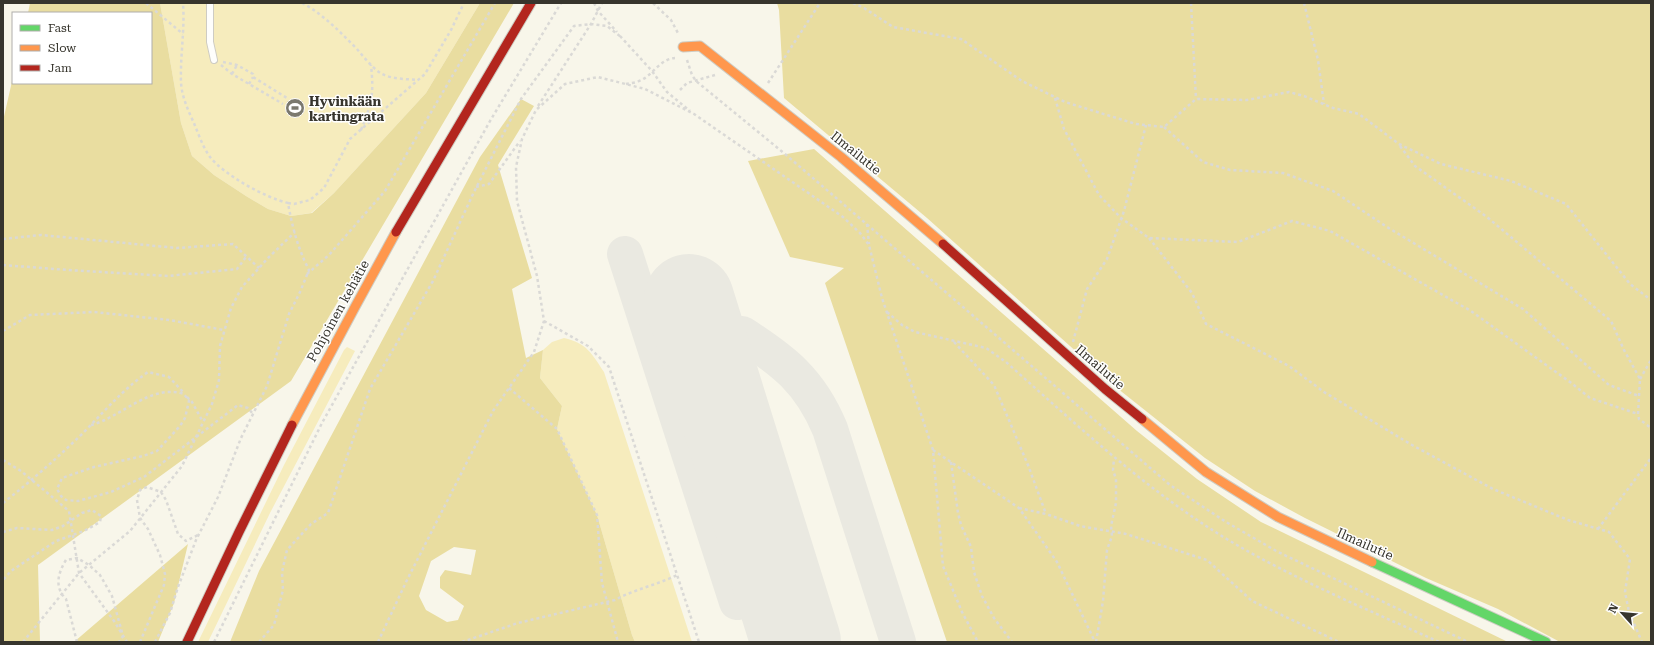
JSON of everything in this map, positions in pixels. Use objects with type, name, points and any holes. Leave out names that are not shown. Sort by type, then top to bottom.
[{"type":"street","name":"Pohjoinen kehätie","points":[[186,642],[246,516],[331,349],[425,181],[531,3]]},
{"type":"street","name":"Ilmailutie","points":[[683,47],[700,46],[842,158],[921,224],[1105,389],[1183,454],[1225,484],[1271,513],[1322,539],[1546,642]]},
{"type":"lane","points":[[210,3],[210,42],[214,60]]},
{"type":"path","points":[[146,3],[184,34]]},
{"type":"path","points":[[183,3],[184,34],[181,83],[184,101],[210,156],[219,166],[237,179],[274,200],[294,204],[310,200],[324,188],[350,139],[418,80],[429,68],[451,30],[464,3]]},
{"type":"path","points":[[302,3],[331,23],[382,74],[394,78],[418,80]]},
{"type":"path","points":[[306,275],[329,255],[385,191],[495,3]]},
{"type":"path","points":[[214,642],[322,423],[490,121],[561,3]]},
{"type":"path","points":[[594,3],[598,11],[652,71],[667,92],[694,114],[844,217],[860,233],[869,245]]},
{"type":"path","points":[[476,187],[489,184],[522,139],[536,110],[591,24],[602,3]]},
{"type":"path","points":[[653,3],[671,20],[678,31],[692,75],[696,81],[785,154],[1170,485],[1226,522],[1278,552],[1468,642]]},
{"type":"path","points":[[760,94],[820,3]]},
{"type":"path","points":[[853,3],[864,8],[893,27],[961,39],[1022,81],[1064,102],[1136,124],[1164,127],[1203,162],[1230,170],[1283,173],[1333,191],[1387,227],[1522,309],[1609,385],[1639,396]]},
{"type":"path","points":[[1191,3],[1196,99]]},
{"type":"path","points":[[1304,3],[1318,60],[1324,104]]},
{"type":"path","points":[[259,642],[274,625],[283,590],[282,572],[287,550],[310,524],[328,514],[370,389],[433,281],[476,187],[521,99],[574,26],[591,24],[607,26],[621,37]]},
{"type":"path","points":[[624,84],[639,81],[669,58],[686,58]]},
{"type":"path","points":[[214,60],[237,65],[253,74],[253,77],[287,98]]},
{"type":"path","points":[[214,60],[232,74],[283,104]]},
{"type":"path","points":[[360,131],[371,102],[373,87],[371,64]]},
{"type":"path","points":[[232,74],[237,65]]},
{"type":"path","points":[[680,90],[687,83],[722,73],[727,68]]},
{"type":"path","points":[[249,84],[253,77]]},
{"type":"path","points":[[536,110],[565,84],[598,77],[644,89],[694,114]]},
{"type":"path","points":[[1164,127],[1196,99],[1247,100],[1289,92],[1359,114],[1399,144],[1441,164],[1511,182],[1566,204],[1630,284],[1651,300]]},
{"type":"path","points":[[1055,98],[1064,129],[1099,195],[1121,218],[1149,238],[1192,293],[1206,324],[1289,366],[1324,392],[1412,444],[1493,489],[1568,520],[1609,532],[1630,559],[1625,592],[1629,612],[1642,642]]},
{"type":"path","points":[[1066,354],[1072,348],[1087,289],[1107,259],[1121,218],[1146,125]]},
{"type":"path","points":[[378,642],[410,573],[492,411],[534,352],[544,321],[537,276],[517,201],[516,168],[522,139]]},
{"type":"path","points":[[1399,144],[1415,166],[1487,218],[1611,321],[1624,350],[1640,379]]},
{"type":"path","points":[[155,642],[170,612],[178,587],[199,535],[218,497],[241,438],[268,386],[289,314],[308,270],[302,257],[288,203]]},
{"type":"path","points":[[1149,238],[1238,242],[1292,221],[1330,231],[1471,311],[1590,398],[1638,414]]},
{"type":"path","points":[[867,224],[869,245],[882,298],[933,450],[943,566],[962,612],[978,642]]},
{"type":"path","points":[[23,642],[79,572],[130,531],[182,466],[212,404],[219,380],[220,346],[231,308],[242,287],[295,232]]},
{"type":"path","points":[[3,239],[41,235],[177,248],[233,244],[259,268]]},
{"type":"path","points":[[3,265],[168,276],[238,269],[246,257]]},
{"type":"path","points":[[3,330],[30,315],[94,312],[169,320],[224,330]]},
{"type":"path","points":[[887,312],[902,325],[915,332],[986,348],[1006,362],[1114,458],[1169,500],[1230,541],[1290,573],[1439,642]]},
{"type":"path","points":[[544,321],[588,346],[609,367],[699,642]]},
{"type":"path","points":[[954,341],[994,385],[1028,465],[1046,514]]},
{"type":"path","points":[[1651,360],[1640,379],[1638,414],[1639,419],[1651,428]]},
{"type":"path","points":[[3,503],[32,480],[91,425],[132,383],[148,372],[169,378],[192,402],[203,422]]},
{"type":"path","points":[[509,388],[557,429],[597,515],[602,583],[618,642]]},
{"type":"path","points":[[91,425],[98,423],[128,406],[160,393],[176,391],[184,394],[188,401],[184,418],[180,426],[157,451],[143,456],[116,461],[76,472],[62,478],[57,489],[61,496],[66,500],[78,501],[111,492],[144,477],[238,405],[248,408],[253,414]]},
{"type":"path","points":[[933,450],[1019,508],[1056,562],[1095,642]]},
{"type":"path","points":[[1095,642],[1102,613],[1108,558],[1107,550],[1112,536],[1116,503],[1116,479],[1112,470],[1114,458]]},
{"type":"path","points":[[1598,529],[1651,458]]},
{"type":"path","points":[[3,460],[21,471],[69,511],[79,572],[127,642]]},
{"type":"path","points":[[951,462],[961,525],[971,547],[974,572],[982,596],[994,618],[1012,642]]},
{"type":"path","points":[[140,642],[164,585],[165,574],[160,555],[148,529],[140,518],[137,500],[140,490],[147,487],[162,492],[178,534],[186,541],[199,535]]},
{"type":"path","points":[[1019,508],[1046,514],[1080,526],[1126,534],[1207,560],[1252,601],[1339,642]]},
{"type":"path","points":[[3,532],[17,528],[52,530],[63,526],[82,513],[92,510],[101,516],[100,522],[84,531],[56,541],[11,570],[3,580]]},
{"type":"path","points":[[77,642],[66,599],[62,595],[58,584],[59,571],[66,560],[77,558],[89,564],[100,575],[112,596],[123,636],[119,642]]},
{"type":"path","points":[[462,642],[518,623],[607,603],[677,575]]},
{"type":"shaded area","points":[[30,3],[160,3],[181,123],[192,156],[214,175],[246,196],[268,209],[291,216],[312,213],[334,193],[426,93],[480,3],[514,3],[291,381],[38,565],[40,642],[3,642],[3,121],[12,81],[12,84],[152,84],[152,12],[28,12]]},
{"type":"shaded area","name":"Hyvinkään kartingrata","points":[[160,3],[480,3],[426,93],[334,193],[311,213],[291,216],[268,209],[246,196],[214,175],[192,156],[181,123]]},
{"type":"shaded area","points":[[777,3],[1651,3],[1651,642],[1560,642],[1498,609],[1426,578],[1305,518],[1255,491],[1205,458],[1117,388],[927,218],[784,98],[779,10]]},
{"type":"shaded area","points":[[521,99],[534,106],[498,165],[532,278],[512,289],[526,358],[543,350],[540,378],[562,406],[557,429],[597,515],[635,642],[230,642],[259,571],[480,157]],"holes":[[[454,547],[476,550],[471,575],[445,570],[440,577],[440,588],[464,606],[458,620],[447,622],[426,610],[419,596],[431,561]]]},
{"type":"shaded area","points":[[814,149],[1137,431],[1197,479],[1261,522],[1508,642],[947,642],[825,283],[844,268],[790,257],[748,161]]},
{"type":"shaded area","points":[[564,338],[584,346],[604,372],[692,642],[635,642],[632,635],[597,515],[557,429],[562,406],[540,378],[543,350],[552,342]]},
{"type":"shaded area","points":[[347,347],[355,351],[270,513],[208,642],[198,642],[284,465],[344,350]]},
{"type":"shaded area","points":[[188,544],[174,603],[158,642],[74,642]]},
{"type":"taxiway","points":[[625,254],[737,602]]},
{"type":"taxiway","points":[[703,344],[742,334],[771,353],[783,363],[814,398],[830,429],[898,642]]},
{"type":"runway","points":[[689,299],[796,642]]},
{"type":"traffic: fast","points":[[1372,562],[1546,642]]},
{"type":"traffic: slow","points":[[683,47],[700,46],[841,157],[943,244]]},
{"type":"traffic: slow","points":[[292,425],[396,232]]},
{"type":"traffic: slow","points":[[1142,419],[1206,472],[1278,517],[1372,562]]},
{"type":"traffic: jam","points":[[396,232],[531,3]]},
{"type":"traffic: jam","points":[[943,244],[1105,389],[1142,419]]},
{"type":"traffic: jam","points":[[187,642],[292,425]]},
{"type":"place","name":"Hyvinkään kartingrata","points":[[295,108]]}]
